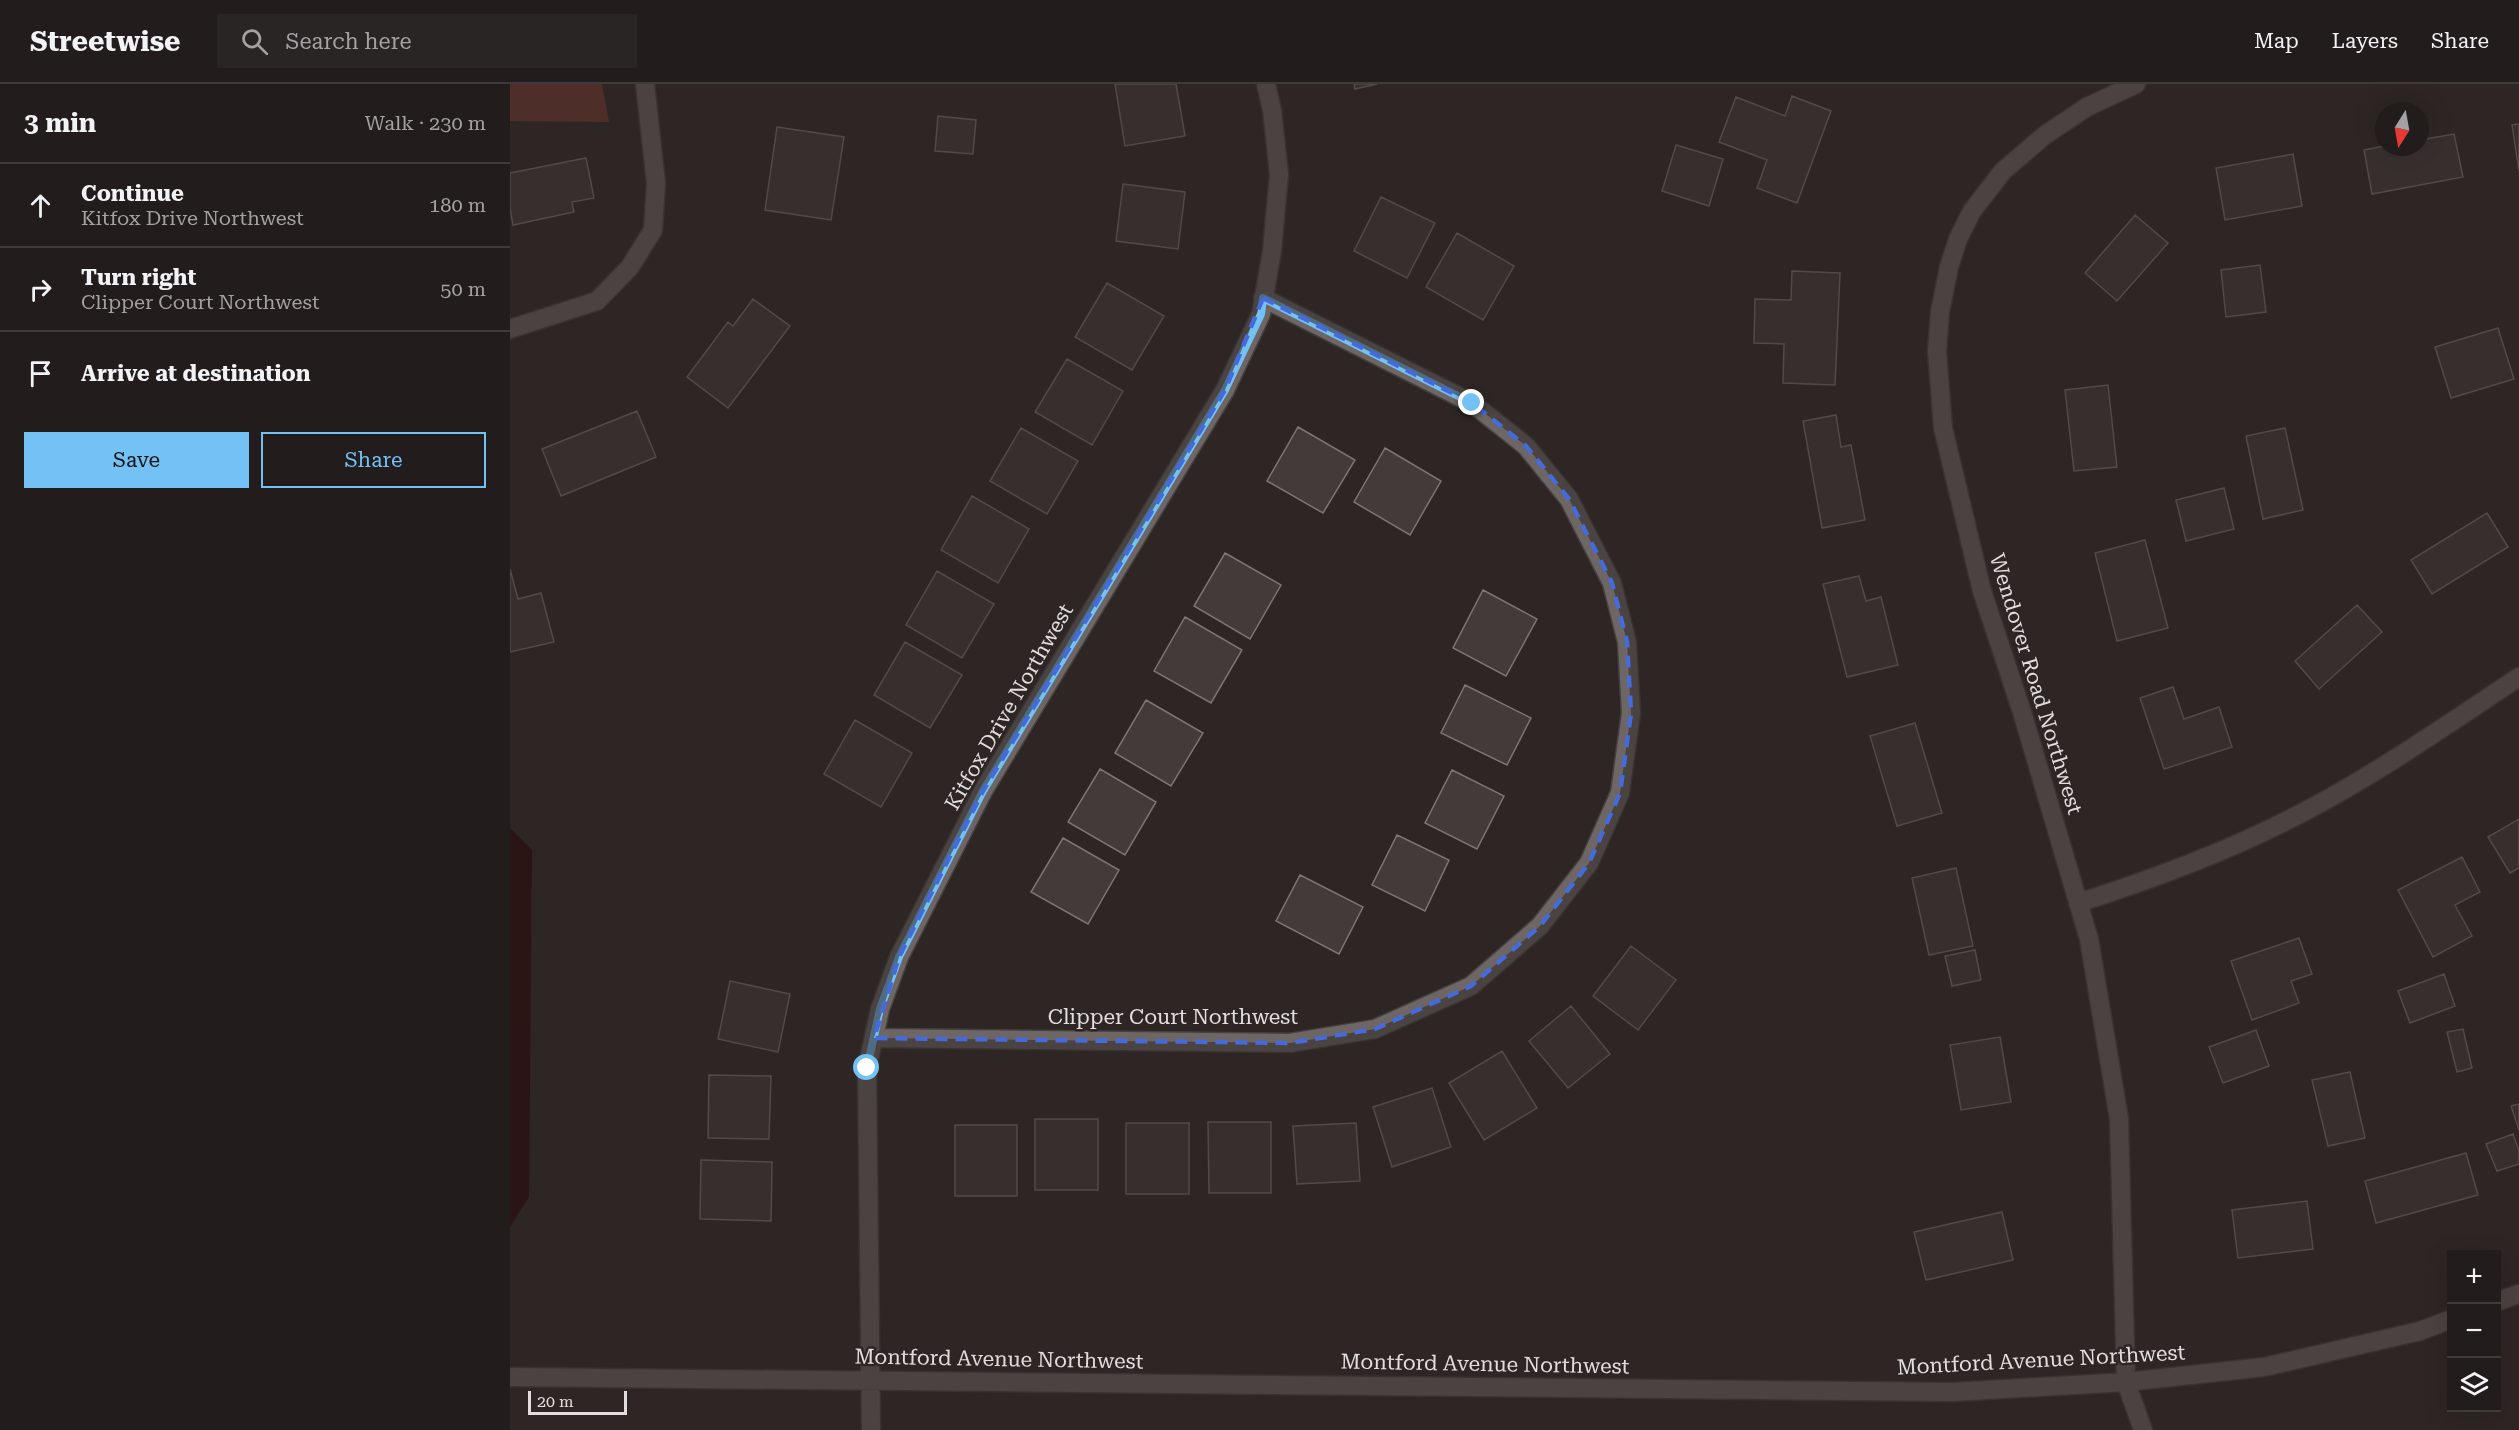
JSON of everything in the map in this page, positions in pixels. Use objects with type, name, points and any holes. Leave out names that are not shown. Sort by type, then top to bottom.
[{"type":"street","points":[[510,328],[597,301],[630,267],[653,230],[656,183],[645,84]]},
{"type":"street","name":"Kitfox Drive Northwest","points":[[871,1430],[867,1068],[880,1009],[899,957],[983,791],[1225,390],[1261,314],[1272,251],[1279,174],[1272,110],[1266,84]]},
{"type":"street","name":"Wendover Road Northwest","points":[[2136,84],[2087,107],[2044,135],[2003,171],[1972,211],[1958,239],[1948,267],[1940,312],[1937,351],[1943,429],[1982,591],[2022,712],[2089,939],[2119,1119],[2126,1382],[2143,1430]]},
{"type":"street","name":"Clipper Court Northwest","points":[[874,1038],[1290,1043],[1375,1029],[1471,986],[1540,927],[1589,863],[1620,793],[1631,713],[1627,642],[1612,584],[1569,499],[1526,446],[1472,403],[1263,298]]},
{"type":"street","points":[[2078,903],[2155,879],[2283,823],[2405,752],[2519,677]]},
{"type":"street","points":[[2501,1300],[2519,1294]]},
{"type":"street","name":"Montford Avenue Northwest","points":[[510,1377],[1941,1392],[2126,1382],[2264,1367],[2420,1331],[2447,1321]]},
{"type":"highlighted area","points":[[1263,298],[1472,403],[1526,446],[1569,499],[1612,583],[1627,642],[1631,713],[1620,793],[1589,863],[1540,926],[1471,986],[1375,1029],[1290,1043],[874,1038],[899,957],[983,791],[1225,390]]},
{"type":"shaded area","points":[[510,84],[602,84],[609,122],[510,121]]},
{"type":"shaded area","points":[[510,828],[532,850],[529,1197],[510,1227]]},
{"type":"building","points":[[1115,84],[1176,84],[1185,136],[1125,146]]},
{"type":"building","points":[[1354,84],[1377,84],[1355,89]]},
{"type":"building","points":[[1792,96],[1831,111],[1797,203],[1757,188],[1767,160],[1719,142],[1736,97],[1785,116]]},
{"type":"building","points":[[938,116],[976,120],[973,154],[935,151]]},
{"type":"building","points":[[2519,124],[2519,171],[2512,125]]},
{"type":"building","points":[[777,127],[844,137],[831,220],[765,210]]},
{"type":"building","points":[[2454,134],[2463,177],[2372,194],[2364,150],[2375,148],[2375,156],[2429,156],[2429,138]]},
{"type":"building","points":[[1676,145],[1723,159],[1709,206],[1662,191]]},
{"type":"building","points":[[2293,154],[2302,206],[2225,220],[2216,168]]},
{"type":"building","points":[[586,158],[594,198],[572,202],[574,212],[513,225],[510,209],[510,173]]},
{"type":"building","points":[[1123,184],[1185,192],[1178,249],[1116,241]]},
{"type":"building","points":[[1381,197],[1435,223],[1407,278],[1354,251]]},
{"type":"building","points":[[2135,215],[2168,243],[2117,301],[2085,273]]},
{"type":"building","points":[[1457,233],[1514,266],[1483,320],[1426,287]]},
{"type":"building","points":[[2260,265],[2266,312],[2226,317],[2221,270]]},
{"type":"building","points":[[1792,271],[1840,273],[1835,385],[1783,383],[1784,344],[1754,343],[1755,299],[1791,300]]},
{"type":"building","points":[[1107,283],[1164,316],[1132,370],[1075,337]]},
{"type":"building","points":[[753,299],[790,326],[728,408],[687,377],[728,322],[733,326]]},
{"type":"building","points":[[2498,328],[2514,379],[2451,398],[2435,347]]},
{"type":"building","points":[[1067,359],[1123,391],[1092,445],[1035,412]]},
{"type":"building","points":[[2108,385],[2117,467],[2074,471],[2065,390]]},
{"type":"building","points":[[637,411],[656,457],[561,496],[542,449]]},
{"type":"building","points":[[1836,415],[1841,447],[1851,445],[1865,520],[1822,528],[1803,421]]},
{"type":"building","points":[[1298,427],[1355,460],[1323,513],[1267,481]]},
{"type":"building","points":[[1021,428],[1078,461],[1047,514],[990,481]]},
{"type":"building","points":[[2285,428],[2303,510],[2263,519],[2246,436]]},
{"type":"building","points":[[1385,448],[1441,481],[1410,535],[1354,502]]},
{"type":"building","points":[[2224,488],[2234,529],[2186,541],[2176,500]]},
{"type":"building","points":[[972,496],[1029,529],[998,583],[941,550]]},
{"type":"building","points":[[2487,513],[2508,547],[2432,594],[2411,560]]},
{"type":"building","points":[[2145,540],[2168,628],[2117,641],[2095,553]]},
{"type":"building","points":[[1225,553],[1281,585],[1250,639],[1194,606]]},
{"type":"building","points":[[510,569],[518,599],[541,593],[554,642],[510,652]]},
{"type":"building","points":[[937,571],[994,604],[962,658],[906,625]]},
{"type":"building","points":[[1859,576],[1866,601],[1881,597],[1898,665],[1847,677],[1823,584]]},
{"type":"building","points":[[1483,590],[1537,619],[1506,676],[1453,648]]},
{"type":"building","points":[[2357,605],[2382,632],[2319,689],[2295,661]]},
{"type":"building","points":[[1185,617],[1242,650],[1211,703],[1154,671]]},
{"type":"building","points":[[905,642],[962,675],[930,728],[874,695]]},
{"type":"building","points":[[1465,685],[1531,718],[1507,765],[1441,733]]},
{"type":"building","points":[[2173,687],[2184,719],[2219,707],[2232,747],[2164,769],[2140,698]]},
{"type":"building","points":[[1146,700],[1203,733],[1171,786],[1115,753]]},
{"type":"building","points":[[855,720],[912,753],[881,807],[824,774]]},
{"type":"building","points":[[1915,723],[1942,813],[1897,826],[1870,736]]},
{"type":"building","points":[[1100,769],[1156,802],[1125,855],[1068,822]]},
{"type":"building","points":[[1452,770],[1504,796],[1477,849],[1425,823]]},
{"type":"building","points":[[2519,819],[2519,868],[2510,873],[2488,837]]},
{"type":"building","points":[[1397,835],[1449,860],[1425,911],[1372,885]]},
{"type":"building","points":[[1063,838],[1119,870],[1088,924],[1031,892]]},
{"type":"building","points":[[2462,857],[2480,892],[2455,905],[2472,936],[2433,957],[2398,890]]},
{"type":"building","points":[[1956,868],[1973,946],[1929,955],[1912,878]]},
{"type":"building","points":[[1300,875],[1363,907],[1339,954],[1276,921]]},
{"type":"building","points":[[2299,938],[2312,974],[2291,981],[2299,1003],[2252,1020],[2231,961]]},
{"type":"building","points":[[1631,946],[1676,980],[1638,1030],[1593,996]]},
{"type":"building","points":[[1975,950],[1981,980],[1952,986],[1945,956]]},
{"type":"building","points":[[2444,974],[2455,1006],[2410,1023],[2398,991]]},
{"type":"building","points":[[730,981],[790,994],[778,1052],[718,1039]]},
{"type":"building","points":[[1571,1006],[1610,1054],[1568,1088],[1529,1041]]},
{"type":"building","points":[[2463,1029],[2472,1068],[2457,1072],[2447,1032]]},
{"type":"building","points":[[2256,1030],[2269,1066],[2223,1083],[2209,1047]]},
{"type":"building","points":[[2000,1037],[2011,1102],[1961,1110],[1950,1045]]},
{"type":"building","points":[[1502,1051],[1537,1108],[1484,1140],[1449,1083]]},
{"type":"building","points":[[2350,1072],[2365,1138],[2328,1146],[2312,1080]]},
{"type":"building","points":[[709,1075],[771,1076],[769,1139],[708,1138]]},
{"type":"building","points":[[1432,1088],[1451,1147],[1392,1167],[1373,1107]]},
{"type":"building","points":[[2519,1104],[2519,1130],[2511,1106]]},
{"type":"building","points":[[1035,1119],[1098,1119],[1098,1190],[1035,1190]]},
{"type":"building","points":[[1208,1122],[1271,1122],[1271,1193],[1209,1193]]},
{"type":"building","points":[[1126,1123],[1189,1123],[1189,1194],[1126,1194]]},
{"type":"building","points":[[1356,1123],[1360,1181],[1297,1184],[1293,1126]]},
{"type":"building","points":[[955,1125],[1017,1125],[1017,1196],[955,1196]]},
{"type":"building","points":[[2513,1134],[2519,1151],[2519,1164],[2497,1171],[2486,1144]]},
{"type":"building","points":[[2466,1153],[2478,1195],[2376,1223],[2365,1181]]},
{"type":"building","points":[[701,1160],[772,1162],[771,1221],[700,1219]]},
{"type":"building","points":[[2307,1201],[2313,1249],[2238,1258],[2232,1210]]},
{"type":"building","points":[[2002,1212],[2013,1260],[1926,1280],[1914,1232]]},
{"type":"route","points":[[867,1068],[880,1009],[899,957],[983,791],[1225,390],[1261,314],[1263,298],[1472,403]]}]
